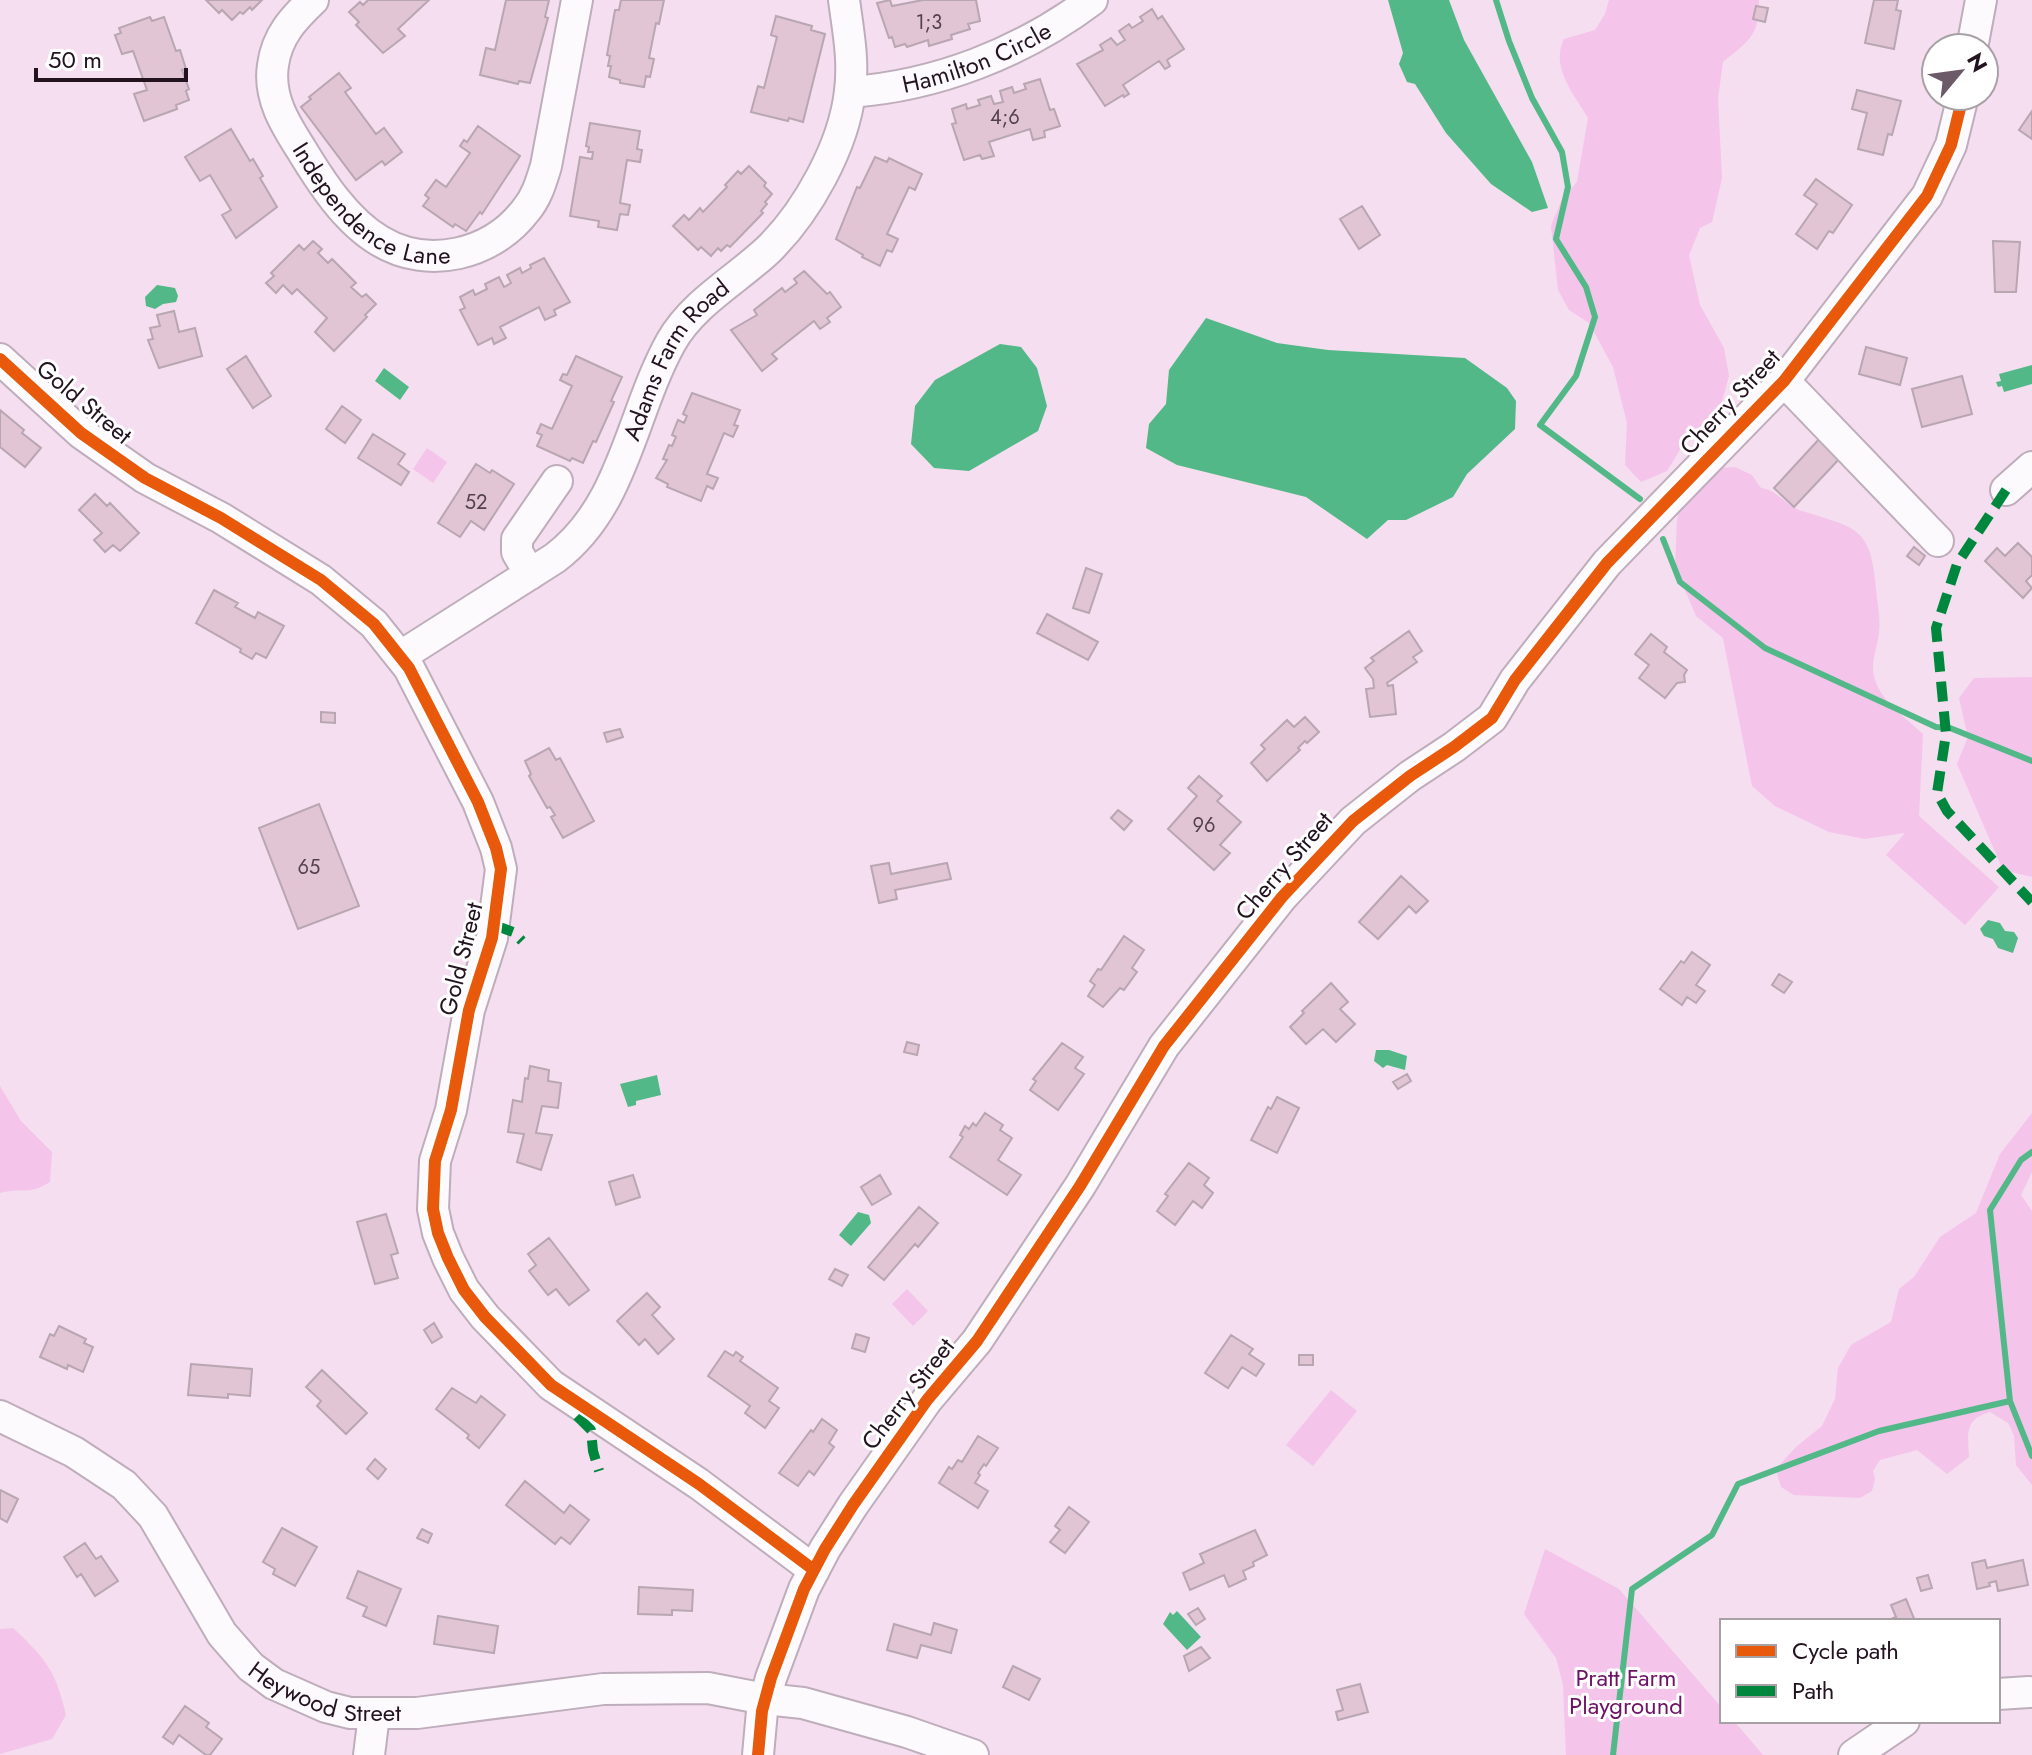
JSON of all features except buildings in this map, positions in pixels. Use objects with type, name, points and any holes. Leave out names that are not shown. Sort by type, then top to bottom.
[{"type":"street","name":"Independence Lane","points":[[313,0],[286,27],[273,65],[275,102],[283,121],[316,174],[360,227],[404,253],[427,257],[473,249],[512,227],[528,209],[539,190],[546,166],[577,0]]},
{"type":"street","name":"Adams Farm Road","points":[[401,656],[571,546],[598,514],[664,357],[683,324],[767,250],[810,198],[829,162],[846,115],[850,92],[850,44],[844,0]]},
{"type":"street","name":"Hamilton Circle","points":[[850,92],[906,85],[1013,49],[1066,20],[1092,0]]},
{"type":"street","points":[[1975,32],[1981,0]]},
{"type":"street","name":"Cherry Street","points":[[758,1755],[765,1699],[793,1618],[814,1570],[867,1484],[941,1383],[977,1341],[1043,1242],[1164,1046],[1282,897],[1371,804],[1492,718],[1515,680],[1607,563],[1784,381],[1927,196],[1951,145],[1959,112]]},
{"type":"street","name":"Gold Street","points":[[0,359],[81,433],[135,471],[221,518],[321,580],[357,607],[401,656],[423,692],[478,802],[501,869],[492,938],[469,1010],[451,1110],[435,1161],[433,1209],[448,1258],[464,1290],[485,1317],[551,1385],[699,1484],[814,1570]]},
{"type":"street","points":[[1784,381],[1938,541]]},
{"type":"street","points":[[2006,490],[2032,467]]},
{"type":"street","points":[[530,574],[517,552],[517,539],[557,481]]},
{"type":"street","name":"Heywood Street","points":[[0,1416],[74,1452],[124,1485],[153,1516],[222,1634],[262,1676],[326,1707],[374,1715],[433,1712],[567,1693],[637,1687],[708,1688],[803,1703],[973,1755]]},
{"type":"street","points":[[2000,1694],[2029,1692]]},
{"type":"street","points":[[369,1755],[374,1715]]},
{"type":"street","points":[[1854,1755],[1901,1723]]},
{"type":"green space","points":[[1609,0],[1759,0],[1755,30],[1723,62],[1718,98],[1722,178],[1712,222],[1700,228],[1689,255],[1700,305],[1724,348],[1729,376],[1720,409],[1687,438],[1667,471],[1641,482],[1625,465],[1627,423],[1613,367],[1589,323],[1569,310],[1558,290],[1551,226],[1562,199],[1577,182],[1588,118],[1566,80],[1560,49],[1564,39],[1595,30]]},
{"type":"green space","points":[[427,448],[447,462],[433,483],[413,469]]},
{"type":"green space","points":[[1735,467],[1752,475],[1761,488],[1796,509],[1848,527],[1865,542],[1874,569],[1879,616],[1874,678],[1886,699],[1923,734],[1919,816],[1999,887],[1965,925],[1886,855],[1905,833],[1865,839],[1829,832],[1775,806],[1752,786],[1723,638],[1696,616],[1675,567],[1677,520],[1683,491],[1719,468]]},
{"type":"green space","points":[[2032,677],[2032,877],[2003,870],[1957,764],[1968,737],[1959,698],[1974,678]]},
{"type":"green space","points":[[0,1086],[21,1121],[52,1152],[50,1182],[36,1189],[0,1193]]},
{"type":"green space","points":[[2032,1113],[2032,1172],[2021,1195],[2032,1211],[2032,1485],[2016,1465],[2014,1435],[2008,1423],[1990,1412],[1972,1423],[1968,1434],[1969,1457],[1947,1474],[1917,1450],[1880,1460],[1873,1471],[1872,1491],[1860,1498],[1794,1495],[1781,1487],[1776,1469],[1796,1447],[1822,1426],[1835,1399],[1838,1368],[1851,1345],[1891,1322],[1899,1289],[1914,1277],[1940,1237],[1976,1213],[2000,1154]]},
{"type":"green space","points":[[907,1289],[928,1311],[913,1326],[892,1304]]},
{"type":"green space","points":[[1331,1390],[1357,1411],[1313,1466],[1286,1445]]},
{"type":"green space","name":"Pratt Farm Playground","points":[[1545,1549],[1619,1589],[1720,1706],[1720,1723],[1736,1723],[1763,1755],[1566,1755],[1563,1685],[1556,1658],[1524,1614]]},
{"type":"green space","points":[[13,1628],[34,1648],[54,1676],[66,1715],[52,1739],[0,1754],[0,1629]]},
{"type":"shaded area","points":[[1388,0],[1449,0],[1464,40],[1532,162],[1548,208],[1532,212],[1491,184],[1446,133],[1415,84],[1407,82],[1399,64],[1403,53]]},
{"type":"shaded area","points":[[157,285],[175,288],[178,296],[176,302],[155,309],[146,306],[145,297]]},
{"type":"shaded area","points":[[1206,318],[1277,343],[1328,350],[1465,358],[1507,388],[1516,401],[1515,429],[1467,474],[1453,497],[1406,520],[1388,520],[1367,539],[1306,497],[1177,465],[1146,448],[1149,424],[1166,404],[1169,370]]},
{"type":"shaded area","points":[[1000,344],[1021,347],[1037,368],[1047,406],[1038,431],[969,471],[934,468],[911,444],[915,406],[935,380]]},
{"type":"shaded area","points":[[2032,365],[2032,384],[2004,392],[2002,386],[1998,387],[1996,382],[2001,381],[1999,374]]},
{"type":"shaded area","points":[[384,368],[409,387],[400,400],[375,381]]},
{"type":"shaded area","points":[[1988,920],[2000,923],[2005,931],[2014,932],[2018,938],[2013,953],[1998,948],[1993,939],[1984,936],[1980,929]]},
{"type":"shaded area","points":[[1376,1050],[1389,1050],[1407,1056],[1405,1070],[1387,1065],[1383,1068],[1374,1061]]},
{"type":"shaded area","points":[[657,1075],[661,1095],[636,1101],[636,1105],[628,1107],[620,1084]]},
{"type":"shaded area","points":[[858,1212],[869,1215],[871,1223],[851,1246],[839,1235]]},
{"type":"shaded area","points":[[1177,1611],[1201,1637],[1187,1650],[1163,1624],[1170,1612],[1173,1615]]},
{"type":"waterway","points":[[1496,0],[1532,98],[1562,152],[1568,187],[1556,239],[1586,287],[1595,317],[1576,376],[1540,425],[1640,499]]},
{"type":"waterway","points":[[1663,539],[1680,582],[1765,648],[1936,727],[1950,728],[2032,761]]},
{"type":"waterway","points":[[1613,1755],[1632,1589],[1712,1535],[1738,1484],[1879,1431],[2010,1401],[1990,1210],[2021,1160],[2032,1152]]},
{"type":"waterway","points":[[2010,1401],[2032,1456]]},
{"type":"marked path","points":[[2006,490],[1957,564],[1936,628],[1946,734],[1937,793],[1947,811],[2032,902]]},
{"type":"marked path","points":[[494,925],[513,932],[522,941]]},
{"type":"marked path","points":[[577,1416],[591,1430],[599,1471]]},
{"type":"cycle path","points":[[758,1755],[762,1711],[771,1678],[804,1589],[825,1549],[927,1400],[977,1341],[1080,1186],[1164,1046],[1282,897],[1353,821],[1492,718],[1515,680],[1607,563],[1784,381],[1927,196],[1951,145],[1959,112]]},
{"type":"cycle path","points":[[0,359],[81,433],[145,478],[221,518],[321,580],[374,624],[409,668],[478,802],[501,869],[492,938],[469,1010],[451,1110],[435,1161],[433,1209],[448,1258],[464,1290],[485,1317],[551,1385],[699,1484],[814,1570]]}]
